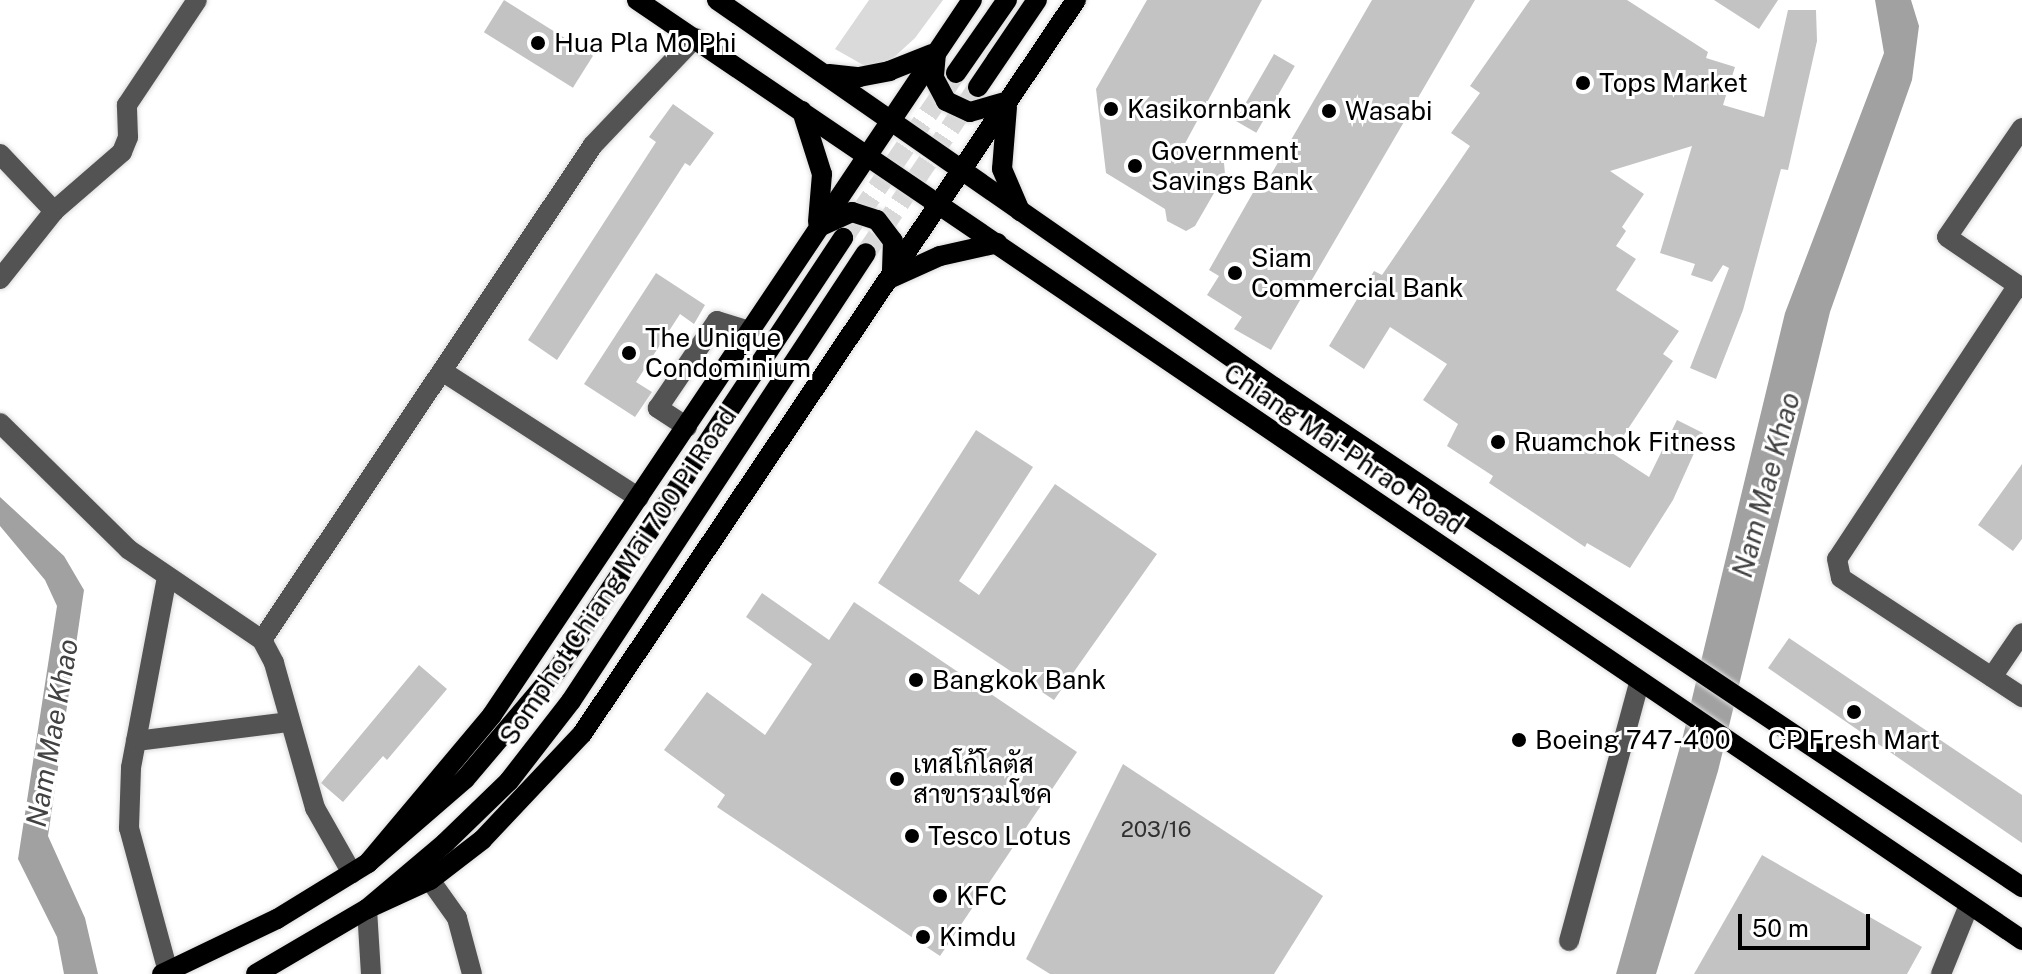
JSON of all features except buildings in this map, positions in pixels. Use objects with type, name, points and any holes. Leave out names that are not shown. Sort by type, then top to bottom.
[{"type":"main road","name":"Chiang Mai-Phrao Road","points":[[637,0],[2022,940]]},
{"type":"main road","name":"Chiang Mai-Phrao Road","points":[[717,0],[1021,212],[1758,712],[2022,887]]},
{"type":"main road","points":[[360,868],[492,715],[972,0]]},
{"type":"main road","points":[[956,73],[1007,0]]},
{"type":"main road","points":[[978,87],[1037,0]]},
{"type":"main road","points":[[367,909],[430,880],[517,807],[582,734],[1076,0]]},
{"type":"main road","points":[[825,73],[859,77],[889,71],[937,51]]},
{"type":"main road","points":[[937,51],[934,78],[938,91],[958,109],[984,112],[1008,99]]},
{"type":"main road","points":[[1008,99],[1002,169],[1021,212]]},
{"type":"main road","points":[[802,111],[822,174],[817,230]]},
{"type":"main road","points":[[817,230],[852,212],[877,220],[893,241],[894,268],[888,280]]},
{"type":"main road","name":"Somphot Chiang Mai 700 Pi Road","points":[[165,973],[277,919],[360,868],[465,779],[555,673],[843,238]]},
{"type":"main road","points":[[888,280],[940,256],[998,243]]},
{"type":"main road","name":"Somphot Chiang Mai 700 Pi Road","points":[[256,974],[367,909],[478,813],[542,740],[866,253]]},
{"type":"street","points":[[0,279],[54,211],[122,152],[128,137],[127,105],[197,0]]},
{"type":"street","points":[[262,640],[593,145],[695,38]]},
{"type":"street","points":[[2022,128],[1947,237],[2020,286],[1837,559],[1841,578],[2022,697]]},
{"type":"street","points":[[0,154],[54,211]]},
{"type":"street","points":[[687,427],[658,408],[717,321],[750,331]]},
{"type":"street","points":[[442,371],[639,498]]},
{"type":"street","points":[[0,423],[106,530],[167,577],[262,640],[274,663],[288,722],[315,808],[360,868]]},
{"type":"street","points":[[165,973],[129,828],[136,741],[167,577]]},
{"type":"street","points":[[1992,677],[2022,633]]},
{"type":"street","points":[[1569,941],[1648,689]]},
{"type":"street","points":[[136,741],[288,722]]},
{"type":"street","points":[[430,880],[457,918],[472,974]]},
{"type":"street","points":[[1941,974],[1969,905]]},
{"type":"street","points":[[367,909],[371,974]]},
{"type":"shaded area","points":[[869,0],[943,0],[915,38],[891,60],[865,66],[835,49]]},
{"type":"water","name":"Nam Mae Khao","points":[[1875,0],[1911,0],[1919,26],[1912,80],[1830,312],[1718,771],[1656,974],[1616,974],[1683,736],[1785,313],[1884,53]]},
{"type":"water","name":"Nam Mae Khao","points":[[0,497],[64,556],[84,590],[48,836],[85,918],[98,974],[64,974],[57,937],[18,859],[57,606],[45,580],[0,526]]},
{"type":"tunnel","points":[[843,238],[956,73]]},
{"type":"tunnel","points":[[866,253],[978,87]]},
{"type":"place","name":"Hua Pla Mo Phi","points":[[538,43]]},
{"type":"place","name":"Tops Market","points":[[1583,83]]},
{"type":"place","name":"Kasikornbank","points":[[1111,109]]},
{"type":"place","name":"Wasabi","points":[[1329,111]]},
{"type":"place","name":"Government Savings Bank","points":[[1135,166]]},
{"type":"place","name":"Siam Commercial Bank","points":[[1235,273]]},
{"type":"place","name":"The Unique Condominium","points":[[629,353]]},
{"type":"place","name":"Ruamchok Fitness","points":[[1498,442]]},
{"type":"place","name":"Bangkok Bank","points":[[916,680]]},
{"type":"place","name":"CP Fresh Mart","points":[[1854,712]]},
{"type":"place","name":"Boeing 747-400","points":[[1519,740]]},
{"type":"place","name":"เทสโก้โลตัส สาขารวมโชค","points":[[897,779]]},
{"type":"place","name":"Tesco Lotus","points":[[912,836]]},
{"type":"place","name":"KFC","points":[[940,896]]},
{"type":"place","name":"Kimdu","points":[[923,937]]}]
